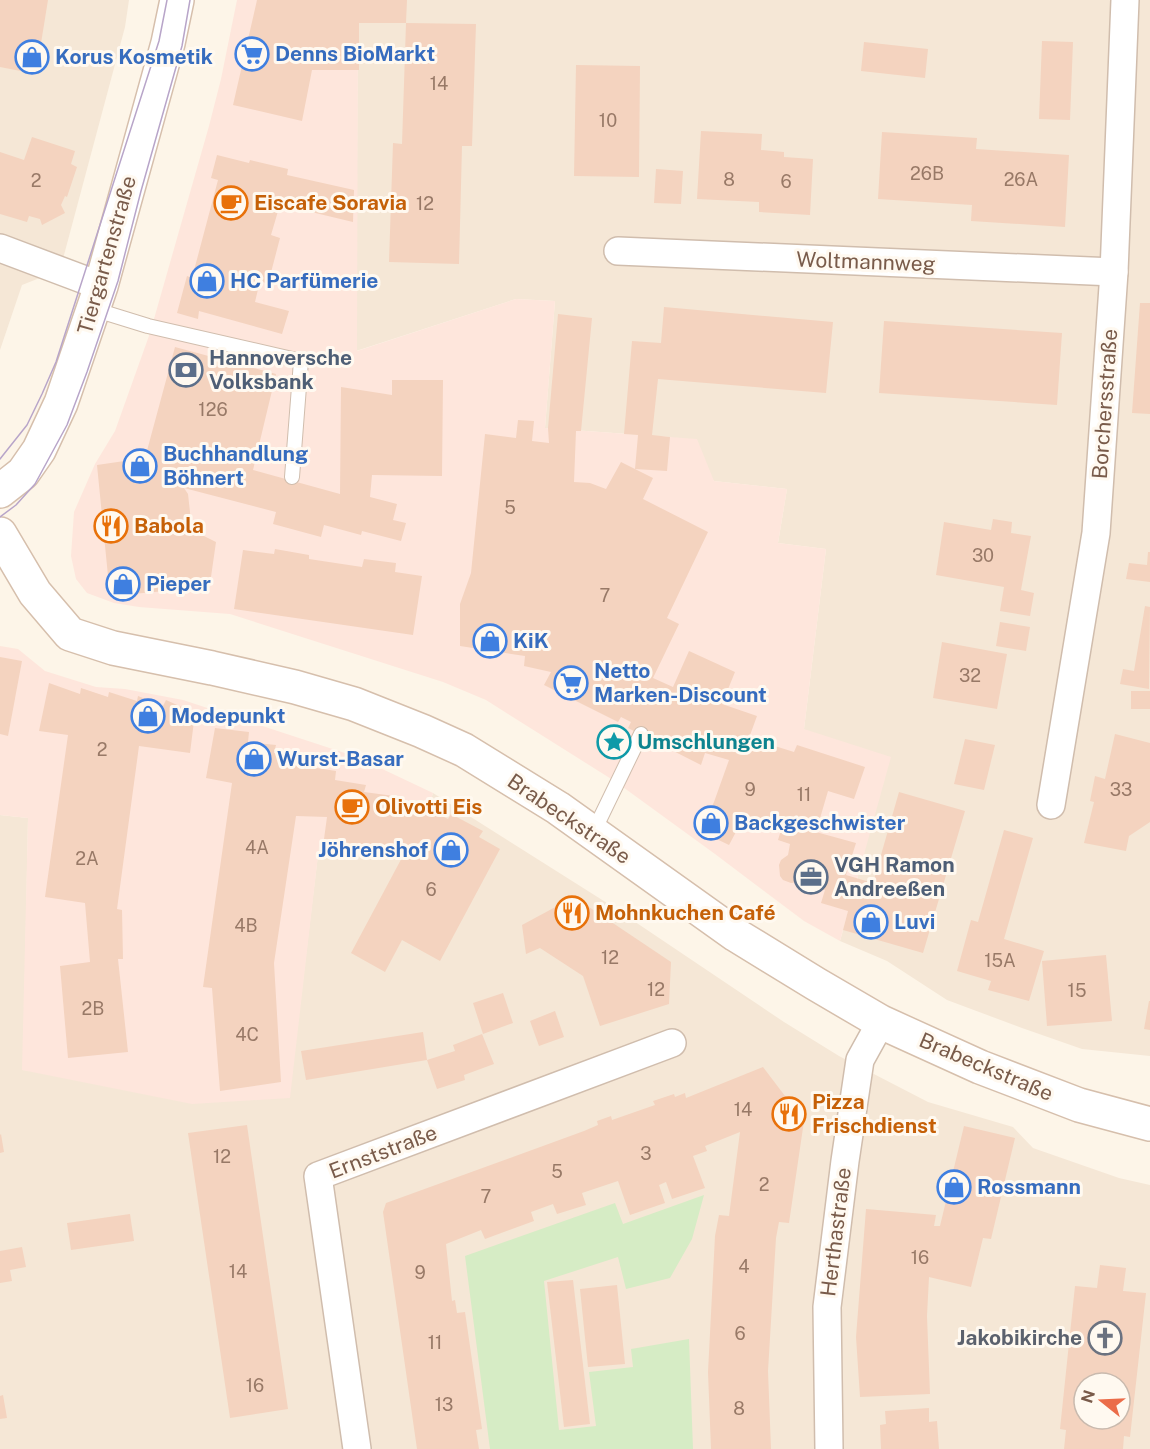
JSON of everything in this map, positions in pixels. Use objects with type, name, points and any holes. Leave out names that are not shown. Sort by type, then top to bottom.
[{"type":"main road","name":"Tiergartenstraße","points":[[0,491],[23,473],[39,450],[61,403],[97,297],[168,43],[177,0]]},
{"type":"main road","name":"Brabeckstraße","points":[[0,534],[35,593],[70,634],[113,648],[274,682],[354,704],[464,750],[558,808],[736,935],[882,1022],[980,1067],[1079,1105],[1150,1124]]},
{"type":"street","name":"Borchersstraße","points":[[1051,805],[1096,532],[1114,272],[1125,0]]},
{"type":"street","points":[[0,248],[97,297]]},
{"type":"street","name":"Woltmannweg","points":[[618,251],[1114,272]]},
{"type":"street","name":"Herthastraße","points":[[829,1449],[827,1307],[845,1161],[860,1060],[882,1022]]},
{"type":"street","name":"Ernststraße","points":[[357,1449],[318,1176],[672,1043]]},
{"type":"lane","points":[[97,297],[148,326],[301,361],[292,477]]},
{"type":"lane","points":[[593,832],[640,734]]},
{"type":"shaded area","points":[[0,0],[129,0],[125,27],[60,270],[22,285],[0,350]]},
{"type":"shaded area","points":[[237,0],[358,0],[357,351],[516,299],[555,301],[545,428],[697,439],[714,481],[787,489],[778,543],[826,549],[804,729],[891,757],[840,941],[804,921],[616,782],[486,700],[443,682],[230,614],[114,603],[87,593],[76,579],[71,556],[74,512],[95,464],[115,431],[150,333],[209,126]]},
{"type":"shaded area","points":[[358,0],[1150,0],[1150,1056],[1082,1049],[1022,1028],[947,1000],[887,961],[840,941],[858,878],[804,729],[826,549],[778,543],[787,489],[714,481],[670,437],[545,428],[555,301],[516,299],[356,351]]},
{"type":"shaded area","points":[[0,646],[18,649],[45,671],[96,687],[125,689],[183,700],[357,757],[433,793],[428,809],[401,858],[319,847],[290,1098],[192,1104],[22,1070],[28,818],[0,815]]},
{"type":"shaded area","points":[[433,793],[607,903],[784,1022],[839,1056],[928,1102],[1013,1127],[1033,1148],[1119,1178],[1150,1185],[1150,1449],[0,1449],[0,815],[28,818],[23,1070],[289,1098],[319,846],[401,858],[428,809]]},
{"type":"green space","points":[[704,1195],[692,1239],[670,1278],[626,1289],[618,1257],[544,1281],[559,1430],[596,1426],[589,1372],[633,1367],[631,1349],[689,1339],[693,1449],[490,1449],[465,1256],[615,1203],[623,1224]]},
{"type":"building","points":[[0,0],[48,0],[36,74],[0,67]]},
{"type":"building","points":[[257,0],[407,0],[406,23],[359,23],[359,70],[312,70],[302,121],[233,105]]},
{"type":"building","points":[[406,23],[476,24],[472,146],[462,146],[459,264],[389,262],[393,143],[402,144]]},
{"type":"building","points":[[1042,41],[1073,42],[1070,120],[1039,119]]},
{"type":"building","points":[[864,42],[928,49],[925,78],[861,71]]},
{"type":"building","points":[[576,65],[640,66],[639,177],[574,176]]},
{"type":"building","points":[[701,131],[762,134],[761,150],[784,152],[784,157],[813,159],[810,215],[759,212],[759,202],[697,199]]},
{"type":"building","points":[[882,132],[977,138],[976,149],[1069,155],[1065,227],[971,221],[972,205],[878,199]]},
{"type":"building","points":[[32,137],[75,151],[71,164],[77,167],[67,197],[65,196],[61,205],[65,213],[42,225],[40,219],[29,216],[27,222],[0,214],[0,152],[24,160]]},
{"type":"building","points":[[217,155],[288,169],[287,175],[354,190],[353,222],[307,211],[307,206],[281,201],[271,235],[280,238],[268,284],[260,281],[255,302],[289,311],[282,334],[199,311],[198,319],[177,313],[187,276],[192,278],[218,180],[211,178]]},
{"type":"building","points":[[656,169],[683,171],[681,204],[654,203]]},
{"type":"building","points":[[1140,303],[1150,303],[1150,414],[1132,413]]},
{"type":"building","points":[[664,307],[833,322],[826,393],[658,379],[652,435],[670,437],[667,471],[635,469],[638,435],[624,434],[632,341],[661,343]]},
{"type":"building","points":[[558,314],[592,318],[581,431],[576,431],[574,482],[590,483],[606,489],[621,462],[653,478],[643,499],[708,532],[667,618],[679,624],[653,678],[673,687],[689,651],[735,672],[722,704],[757,716],[749,738],[794,752],[797,745],[865,767],[854,799],[828,791],[816,832],[856,843],[846,875],[873,883],[899,792],[965,811],[923,953],[843,930],[848,911],[821,903],[825,890],[800,882],[791,883],[783,880],[780,876],[779,865],[781,860],[788,855],[790,844],[778,840],[782,827],[745,815],[729,845],[700,831],[714,802],[729,760],[705,753],[701,765],[628,728],[631,722],[621,717],[618,722],[544,685],[551,672],[524,666],[525,656],[460,646],[460,604],[471,573],[485,434],[516,438],[518,420],[534,421],[532,441],[549,443],[548,428]]},
{"type":"building","points":[[884,321],[1062,333],[1057,405],[879,393]]},
{"type":"building","points":[[175,347],[276,374],[253,470],[340,494],[341,387],[392,395],[392,380],[443,380],[442,476],[372,475],[370,497],[397,504],[393,520],[406,523],[401,541],[362,531],[361,535],[324,525],[321,537],[273,524],[276,512],[184,488],[188,494],[192,530],[216,542],[210,584],[188,589],[110,596],[97,465],[145,458]]},
{"type":"building","points":[[993,519],[1012,522],[1011,533],[1031,536],[1021,590],[1034,593],[1030,616],[1000,611],[1004,587],[936,575],[944,522],[991,530]]},
{"type":"building","points":[[275,549],[309,555],[309,559],[362,567],[364,559],[396,563],[395,572],[422,576],[413,635],[234,609],[243,550],[274,554]]},
{"type":"building","points":[[1148,552],[1150,552],[1150,582],[1126,579],[1129,563],[1147,565]]},
{"type":"building","points":[[1145,606],[1150,607],[1149,689],[1120,684],[1123,669],[1134,671]]},
{"type":"building","points":[[1000,622],[1030,627],[1026,651],[996,646]]},
{"type":"building","points":[[942,642],[1007,654],[997,709],[933,698]]},
{"type":"building","points":[[0,657],[22,661],[8,736],[0,734]]},
{"type":"building","points":[[49,683],[80,694],[81,688],[108,697],[109,692],[137,701],[138,696],[163,706],[166,700],[195,713],[190,753],[139,746],[117,909],[122,910],[123,959],[118,959],[128,1052],[68,1058],[60,966],[90,962],[85,903],[45,897],[68,735],[39,731]]},
{"type":"building","points":[[1131,691],[1150,691],[1150,709],[1131,709]]},
{"type":"building","points":[[215,728],[249,732],[248,742],[276,745],[274,753],[306,759],[304,766],[336,771],[335,780],[366,785],[364,792],[394,796],[393,804],[428,809],[448,819],[451,814],[483,831],[479,837],[500,849],[440,961],[402,940],[385,972],[351,953],[405,852],[324,839],[327,817],[296,816],[274,963],[281,1082],[220,1091],[212,988],[203,987],[232,783],[206,778]]},
{"type":"building","points":[[1115,734],[1150,743],[1150,822],[1129,836],[1126,851],[1084,843],[1094,802],[1090,801],[1095,776],[1105,779]]},
{"type":"building","points":[[965,739],[995,745],[984,790],[954,784]]},
{"type":"building","points":[[1004,830],[1033,838],[1004,939],[1044,951],[1029,1001],[988,990],[991,981],[957,971],[971,920],[978,922]]},
{"type":"building","points":[[574,897],[671,962],[669,1004],[600,1026],[583,976],[540,948],[526,954],[522,925]]},
{"type":"building","points":[[1106,955],[1112,1021],[1047,1026],[1042,961]]},
{"type":"building","points":[[503,993],[513,1023],[483,1034],[473,1003]]},
{"type":"building","points":[[1150,1001],[1150,1030],[1144,1029]]},
{"type":"building","points":[[555,1011],[564,1037],[539,1046],[530,1021]]},
{"type":"building","points":[[423,1032],[427,1060],[306,1080],[301,1051]]},
{"type":"building","points":[[482,1034],[494,1064],[464,1075],[465,1080],[437,1089],[427,1060],[455,1051],[453,1045]]},
{"type":"building","points":[[763,1067],[804,1121],[789,1223],[779,1222],[776,1238],[768,1371],[771,1449],[711,1449],[708,1372],[715,1236],[719,1215],[729,1216],[740,1132],[705,1146],[707,1151],[693,1156],[705,1188],[672,1199],[666,1182],[659,1185],[665,1203],[630,1215],[618,1181],[582,1193],[586,1205],[557,1214],[553,1204],[531,1212],[534,1221],[485,1239],[481,1230],[446,1244],[452,1301],[455,1300],[457,1313],[465,1312],[482,1429],[476,1430],[479,1449],[417,1449],[383,1212],[386,1203],[584,1131],[598,1125],[597,1121],[611,1116],[612,1120],[655,1105],[653,1101],[674,1094],[675,1097],[685,1093],[686,1098]]},
{"type":"building","points":[[247,1125],[288,1409],[230,1418],[188,1133]]},
{"type":"building","points":[[964,1126],[1015,1138],[991,1239],[983,1238],[971,1287],[929,1277],[927,1316],[930,1394],[860,1397],[856,1337],[866,1209],[936,1215],[934,1226],[940,1226]]},
{"type":"building","points":[[0,1135],[4,1152],[0,1153]]},
{"type":"building","points":[[130,1214],[134,1241],[71,1250],[67,1223]]},
{"type":"building","points":[[22,1247],[26,1267],[10,1270],[12,1281],[0,1283],[0,1251]]},
{"type":"building","name":"Jakobikirche","points":[[1100,1265],[1126,1268],[1123,1291],[1146,1293],[1132,1419],[1132,1371],[1072,1371],[1072,1431],[1131,1431],[1130,1437],[1124,1436],[1123,1449],[1064,1449],[1066,1430],[1060,1429],[1075,1286],[1097,1288]]},
{"type":"building","points":[[573,1280],[590,1424],[564,1427],[547,1282]]},
{"type":"building","points":[[617,1285],[625,1364],[588,1367],[580,1289]]},
{"type":"building","points":[[3,1395],[7,1418],[0,1419],[0,1396]]},
{"type":"building","points":[[929,1408],[929,1422],[937,1421],[939,1449],[881,1449],[880,1425],[886,1424],[885,1411]]},
{"type":"tram line","points":[[0,459],[27,425],[56,362],[159,41],[167,0]]},
{"type":"tram line","points":[[0,517],[16,505],[35,484],[67,425],[87,372],[118,281],[182,46],[190,0]]},
{"type":"place","name":"Denns BioMarkt","points":[[252,54]]},
{"type":"place","name":"Korus Kosmetik","points":[[32,57]]},
{"type":"place","name":"Eiscafe Soravia","points":[[231,203]]},
{"type":"place","name":"HC Parfümerie","points":[[207,281]]},
{"type":"place","name":"Hannoversche Volksbank","points":[[186,370]]},
{"type":"place","name":"Buchhandlung Böhnert","points":[[140,466]]},
{"type":"place","name":"Babola","points":[[111,526]]},
{"type":"place","name":"Pieper","points":[[123,584]]},
{"type":"place","name":"KiK","points":[[490,641]]},
{"type":"place","name":"Netto Marken-Discount","points":[[571,683]]},
{"type":"place","name":"Modepunkt","points":[[148,716]]},
{"type":"place","name":"Umschlungen","points":[[614,742]]},
{"type":"place","name":"Wurst-Basar","points":[[254,759]]},
{"type":"place","name":"Olivotti Eis","points":[[352,807]]},
{"type":"place","name":"Backgeschwister","points":[[711,823]]},
{"type":"place","name":"Jöhrenshof","points":[[451,850]]},
{"type":"place","name":"VGH Ramon Andreeßen","points":[[811,877]]},
{"type":"place","name":"Mohnkuchen Café","points":[[572,913]]},
{"type":"place","name":"Luvi","points":[[871,922]]},
{"type":"place","name":"Pizza Frischdienst","points":[[789,1114]]},
{"type":"place","name":"Rossmann","points":[[954,1187]]},
{"type":"place","name":"Jakobikirche","points":[[1105,1338]]}]
